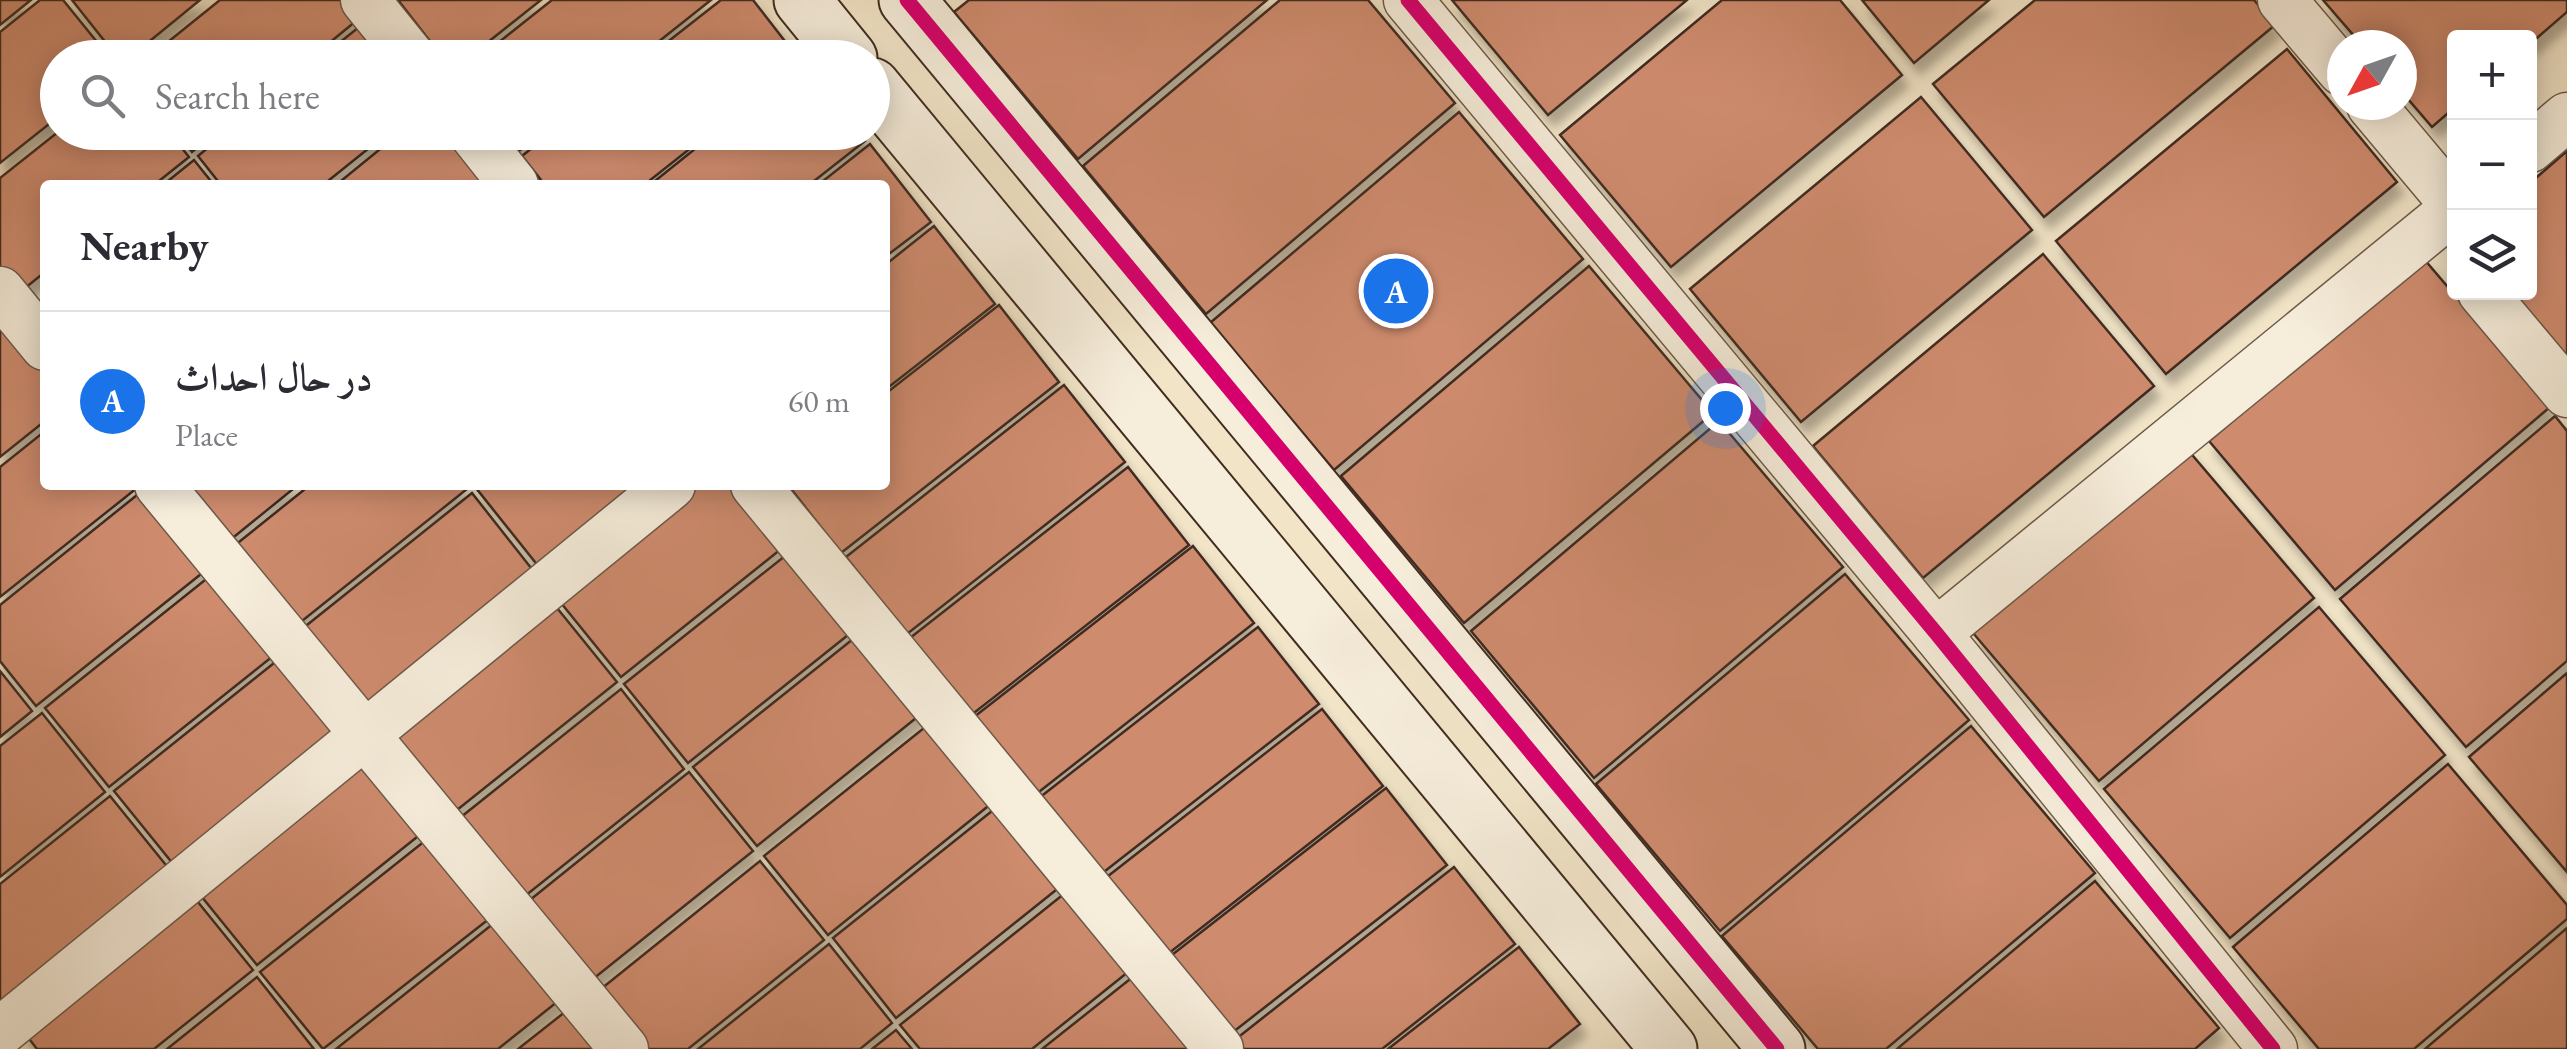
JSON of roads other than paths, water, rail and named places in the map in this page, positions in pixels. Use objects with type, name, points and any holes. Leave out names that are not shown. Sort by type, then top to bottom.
[{"type":"street","points":[[366,0],[398,40]]},
{"type":"street","points":[[802,0],[834,40]]},
{"type":"street","points":[[907,0],[1777,1049]]},
{"type":"street","points":[[1408,0],[1936,633],[2273,1049]]},
{"type":"street","points":[[2282,0],[2327,53]]},
{"type":"street","points":[[890,108],[1669,1049]]},
{"type":"street","points":[[2537,142],[2567,117]]},
{"type":"street","points":[[2381,120],[2447,224]]},
{"type":"street","points":[[486,150],[510,180]]},
{"type":"street","points":[[1936,633],[2447,227]]},
{"type":"street","points":[[0,291],[40,340]]},
{"type":"street","points":[[2489,300],[2567,393]]},
{"type":"street","points":[[162,490],[624,1049]]},
{"type":"street","points":[[16,1049],[0,1031],[666,490]]},
{"type":"street","points":[[759,490],[1218,1049]]},
{"type":"place","name":"در حال احداث","points":[[1396,291]]}]
